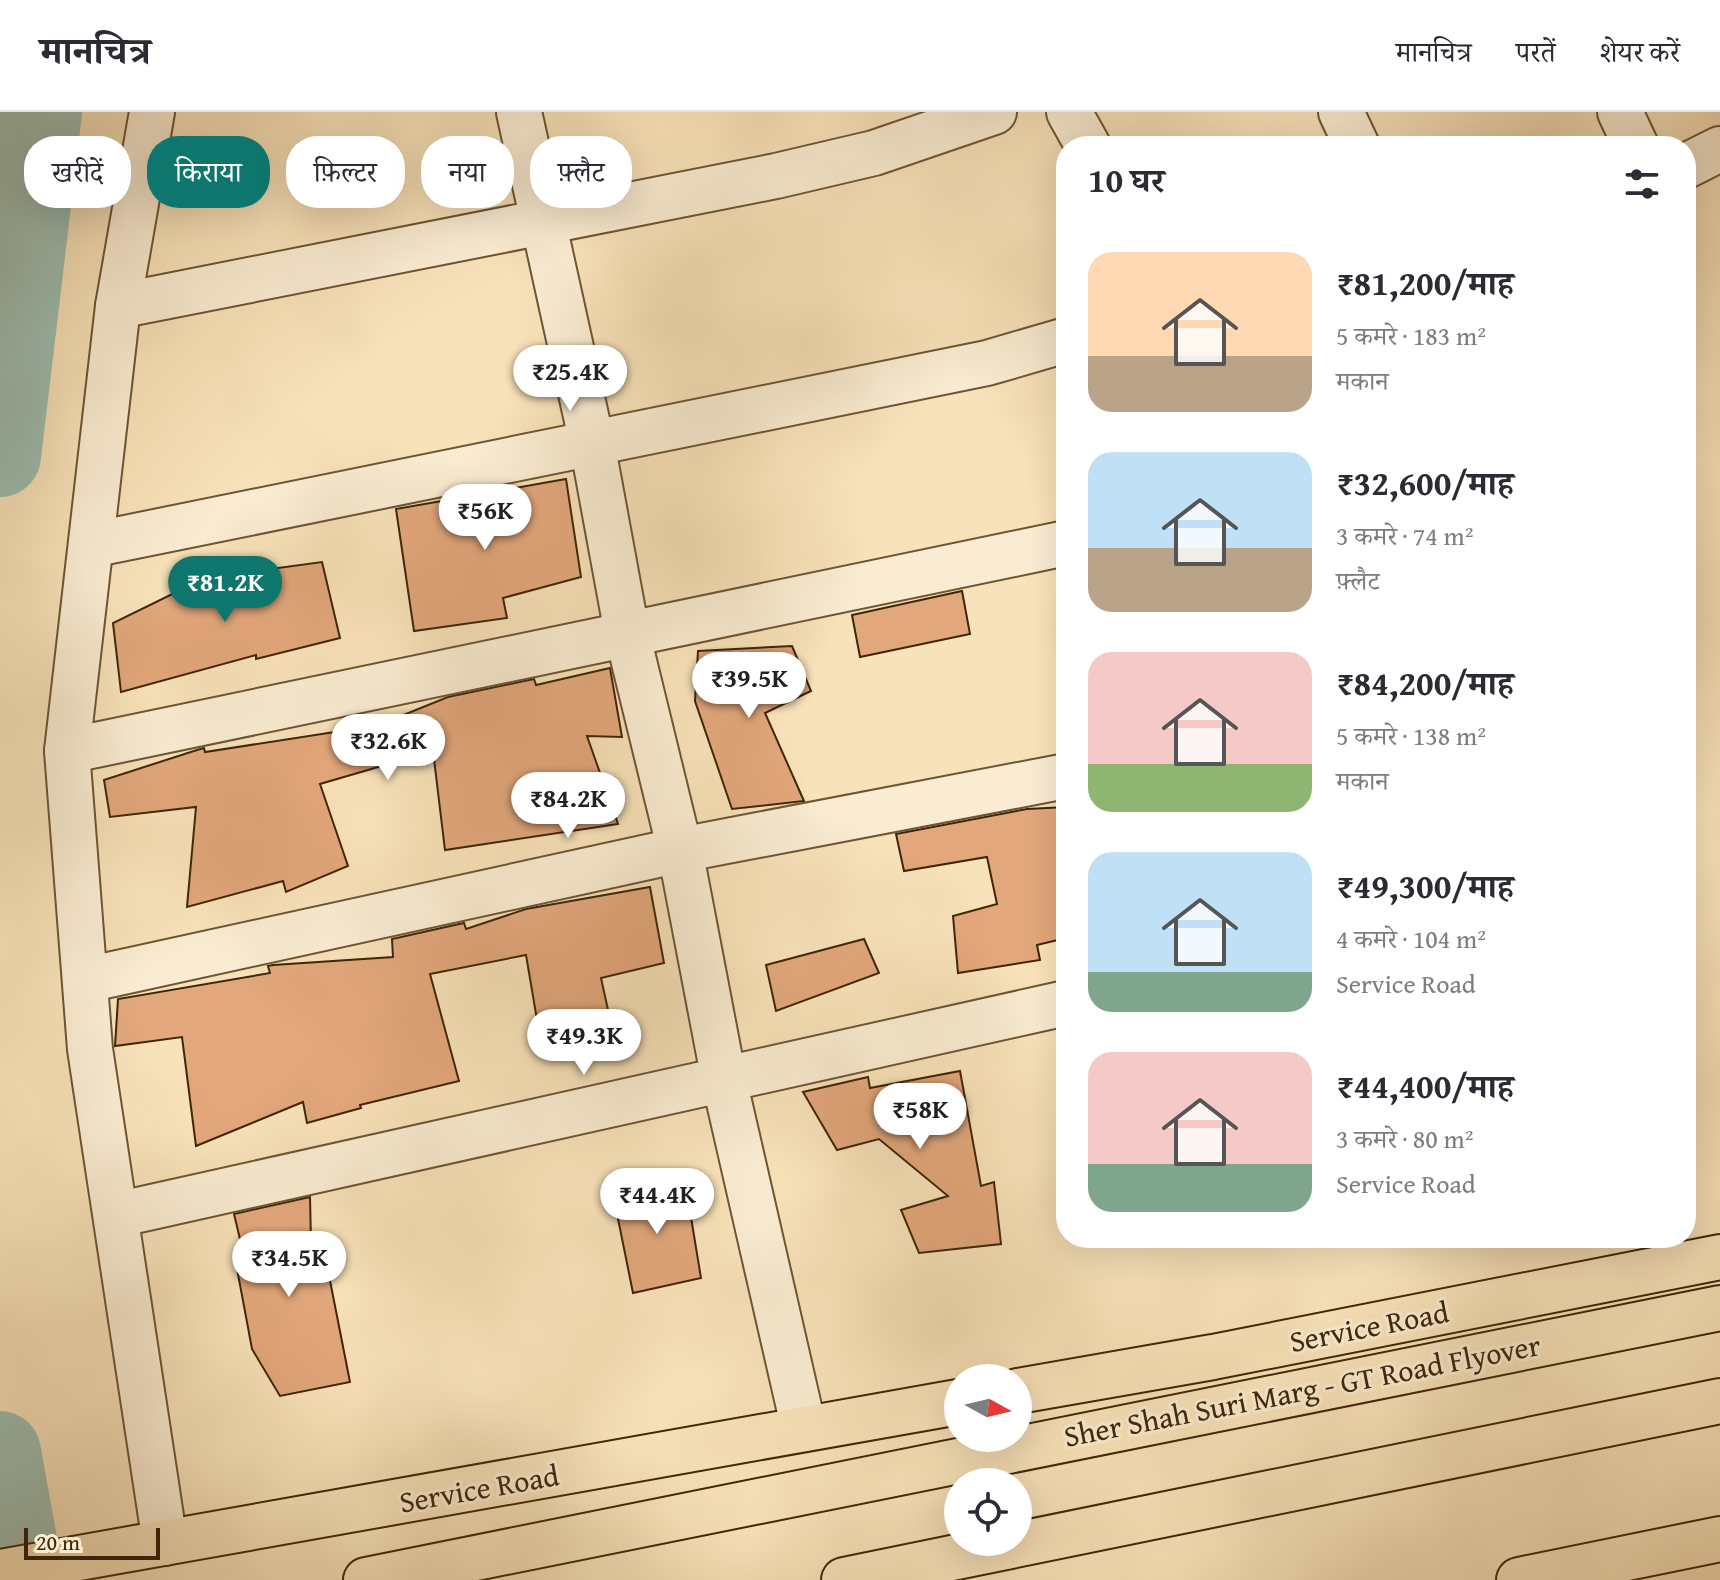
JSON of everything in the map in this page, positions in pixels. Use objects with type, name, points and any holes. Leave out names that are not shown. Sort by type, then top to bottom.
[{"type":"main road","name":"Service Road","points":[[1032,1389],[1213,1357],[1720,1257]]},
{"type":"main road","name":"Sher Shah Suri Marg - GT Road Flyover","points":[[383,1577],[1720,1308]]},
{"type":"main road","points":[[844,1580],[1720,1401]]},
{"type":"main road","name":"Service Road","points":[[0,1572],[944,1404]]},
{"type":"main road","points":[[1519,1580],[1720,1539]]},
{"type":"street","points":[[152,112],[118,306],[67,751],[92,1061],[165,1543]]},
{"type":"street","points":[[519,112],[592,443],[627,633],[680,850],[724,1080],[804,1429]]},
{"type":"street","points":[[118,306],[545,223],[874,153],[994,112]]},
{"type":"street","points":[[1069,112],[1082,136]]},
{"type":"street","points":[[1341,112],[1352,136]]},
{"type":"street","points":[[1620,112],[1631,136]]},
{"type":"street","points":[[1696,161],[1720,149]]},
{"type":"street","points":[[91,545],[987,363],[1056,343]]},
{"type":"street","points":[[67,751],[1056,545]]},
{"type":"street","points":[[86,980],[680,850],[1056,778]]},
{"type":"street","points":[[116,1215],[1056,1005]]},
{"type":"building","points":[[566,479],[581,577],[503,598],[507,618],[414,631],[396,509]]},
{"type":"building","points":[[322,562],[340,638],[256,659],[256,655],[121,692],[113,623],[205,578]]},
{"type":"building","points":[[962,591],[970,634],[860,657],[852,615]]},
{"type":"building","points":[[792,646],[811,691],[765,713],[804,801],[732,809],[695,701],[698,651]]},
{"type":"building","points":[[610,668],[622,737],[587,736],[618,824],[445,850],[433,751],[320,784],[348,866],[286,892],[283,881],[187,907],[196,807],[110,817],[104,780],[197,750],[204,748],[205,752],[354,729],[349,720],[401,716],[448,697],[534,679],[536,685]]},
{"type":"building","points":[[1056,808],[1056,940],[1037,945],[1040,960],[958,973],[953,916],[997,904],[987,857],[904,871],[896,834],[1027,809]]},
{"type":"building","points":[[650,887],[664,963],[601,978],[614,1037],[543,1055],[526,955],[430,974],[459,1081],[360,1105],[361,1108],[307,1123],[303,1102],[196,1146],[182,1037],[115,1046],[118,999],[270,973],[268,966],[273,965],[393,957],[392,939],[464,923],[466,929],[526,909]]},
{"type":"building","points":[[864,939],[879,973],[776,1011],[766,965]]},
{"type":"building","points":[[960,1071],[981,1186],[994,1182],[1001,1244],[919,1253],[901,1210],[948,1196],[879,1139],[837,1150],[803,1092],[868,1077],[870,1088]]},
{"type":"building","points":[[686,1187],[701,1278],[633,1293],[612,1189]]},
{"type":"building","points":[[310,1197],[311,1242],[322,1240],[350,1382],[280,1396],[252,1349],[235,1258],[244,1256],[234,1214]]},
{"type":"waterway","points":[[0,456],[41,112]]},
{"type":"waterway","points":[[0,1452],[23,1580]]}]
